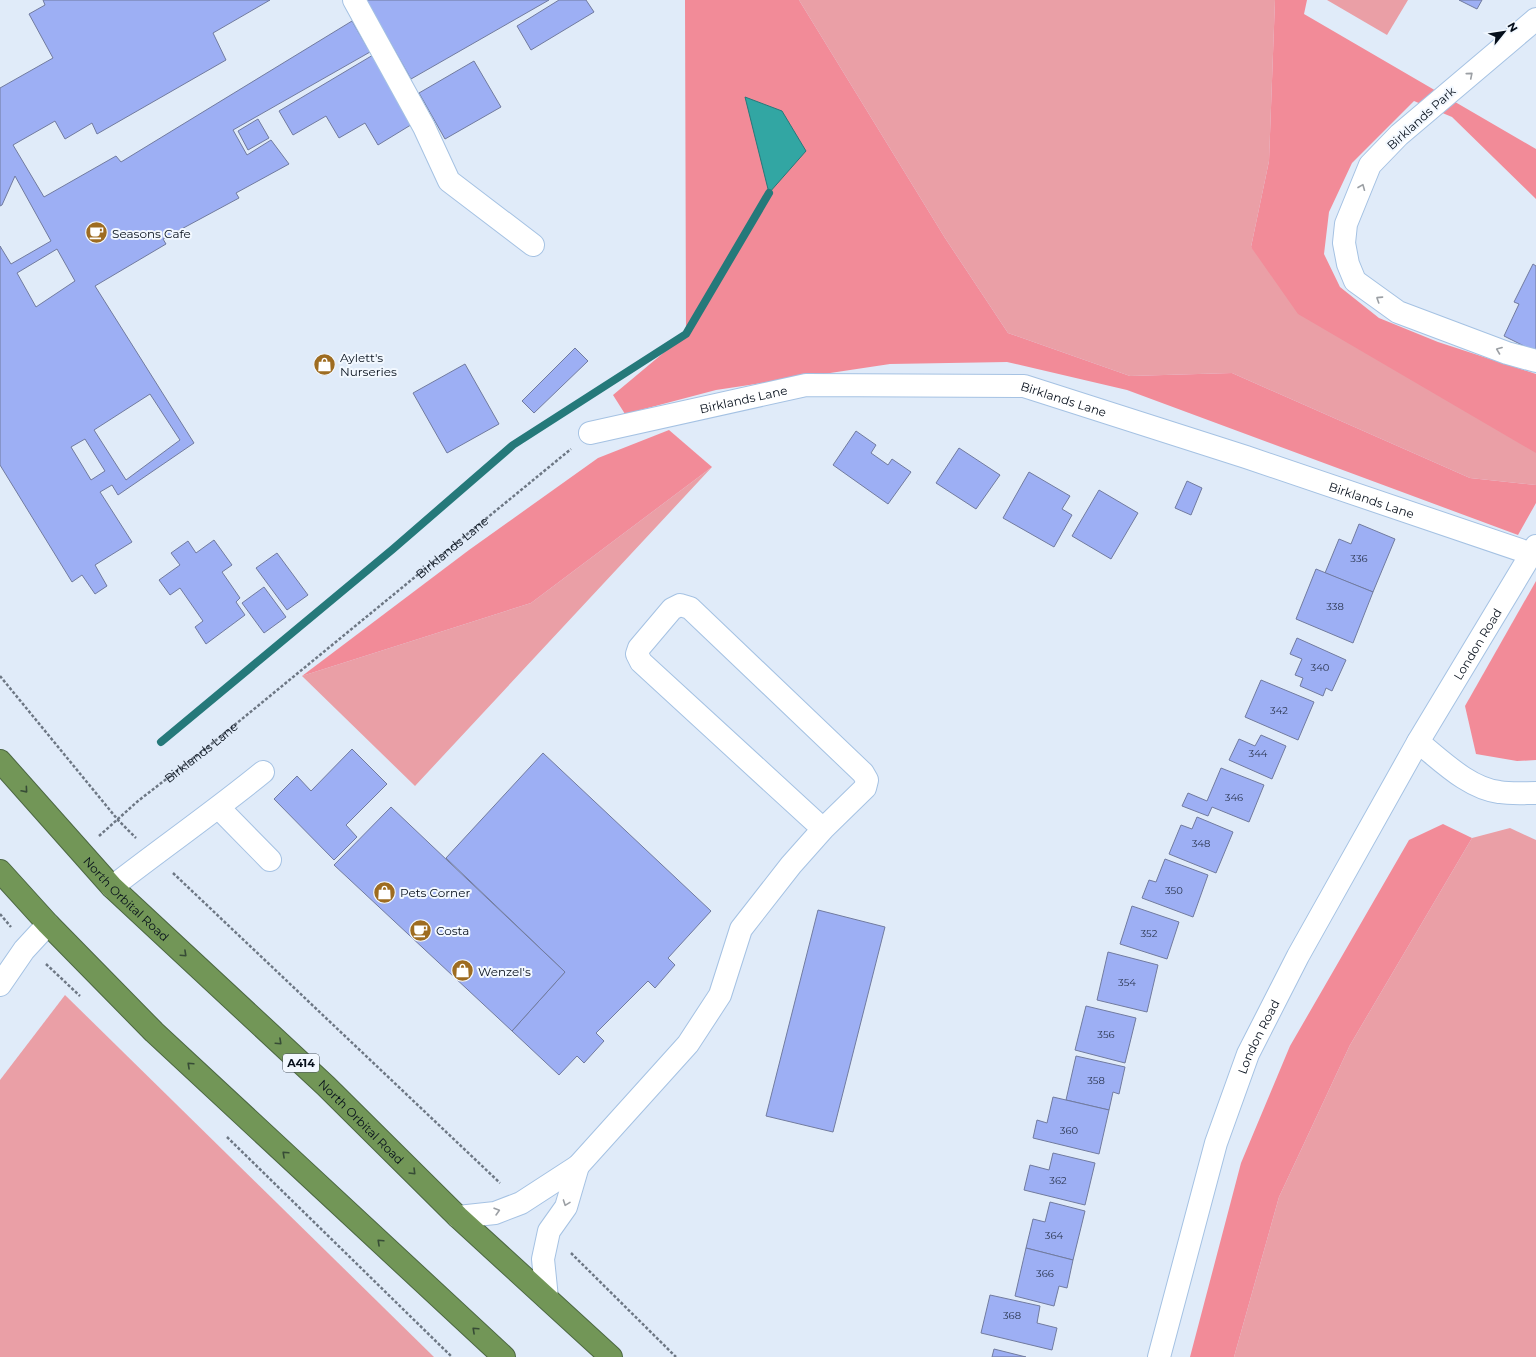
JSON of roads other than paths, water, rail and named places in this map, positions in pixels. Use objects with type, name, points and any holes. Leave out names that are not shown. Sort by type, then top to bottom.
[{"type":"highway","name":"North Orbital Road","points":[[0,761],[80,853],[112,887],[326,1086],[458,1217],[611,1357]]},
{"type":"highway","points":[[0,871],[48,924],[154,1032],[504,1357]]},
{"type":"street","points":[[354,0],[424,127],[449,181],[533,245]]},
{"type":"street","name":"Birklands Park","points":[[1536,19],[1399,135],[1370,166],[1346,224],[1344,243],[1348,264],[1355,281],[1398,312],[1507,353],[1536,361]]},
{"type":"street","name":"Birklands Lane","points":[[590,433],[806,385],[1024,386],[1534,550]]},
{"type":"street","name":"London Road","points":[[1159,1357],[1216,1143],[1248,1054],[1298,956],[1418,742],[1534,550]]},
{"type":"street","points":[[458,1217],[495,1213],[521,1203],[578,1166],[688,1044],[720,995],[741,929],[791,865],[865,788],[867,780],[863,773],[690,608],[680,605],[672,608],[639,648],[637,654],[641,662],[824,829]]},
{"type":"street","points":[[1418,742],[1454,770],[1477,785],[1498,792],[1536,793]]},
{"type":"street","points":[[112,887],[153,854],[219,808],[263,772]]},
{"type":"street","points":[[219,808],[270,860]]},
{"type":"street","points":[[0,985],[28,946],[48,924]]},
{"type":"street","points":[[547,1298],[543,1259],[549,1231],[566,1207],[578,1166]]},
{"type":"waterway","points":[[161,742],[393,549],[513,445],[686,334],[769,193]]},
{"type":"place","name":"Seasons Cafe","points":[[97,233]]},
{"type":"place","name":"Aylett's Nurseries","points":[[325,364]]},
{"type":"place","name":"Pets Corner","points":[[384,892]]},
{"type":"place","name":"Costa","points":[[421,930]]},
{"type":"place","name":"Wenzel's","points":[[462,971]]}]
